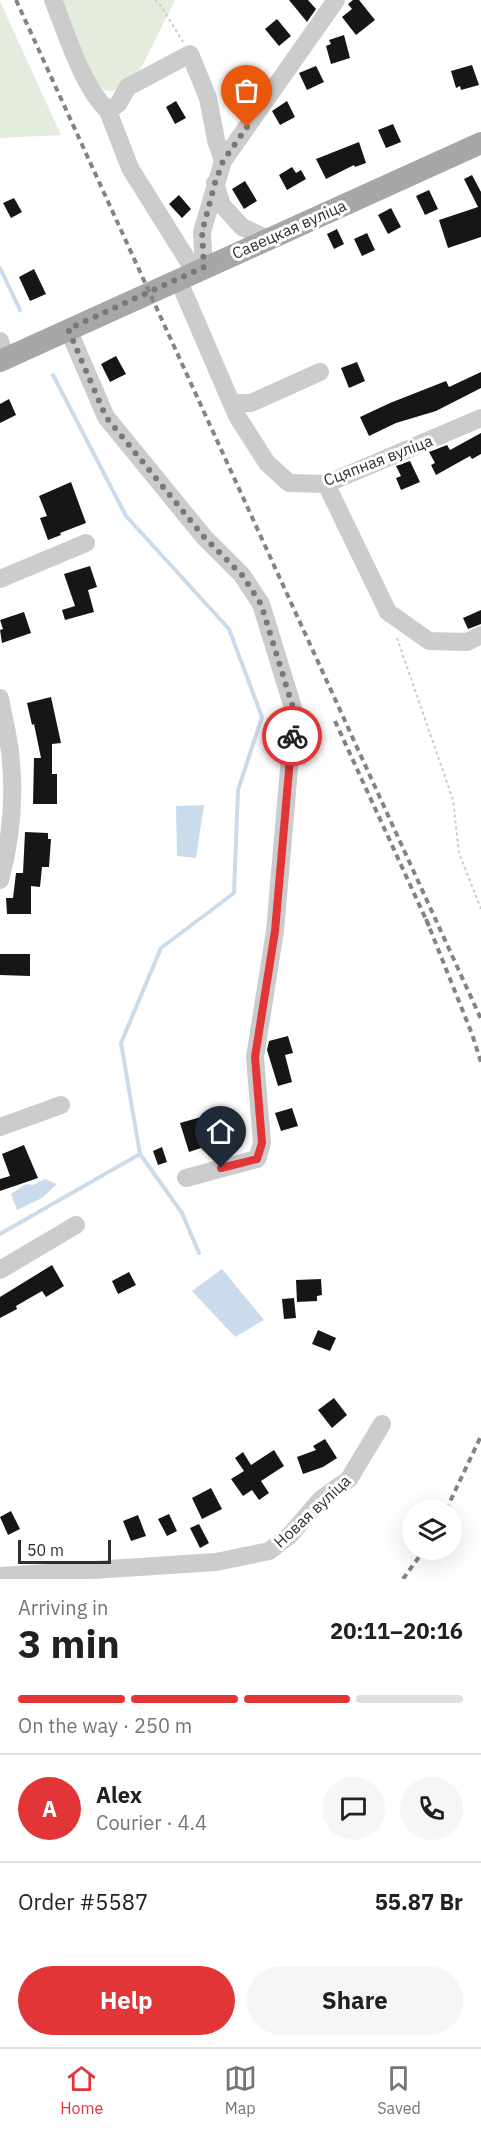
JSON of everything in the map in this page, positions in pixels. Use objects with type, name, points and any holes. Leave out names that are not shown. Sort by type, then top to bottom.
[{"type":"main road","name":"Савецкая вуліца","points":[[2,354],[68,329],[481,143]]},
{"type":"street","points":[[53,0],[89,86],[97,101],[108,111],[130,168],[192,273]]},
{"type":"street","points":[[192,273],[215,183],[223,161],[336,0]]},
{"type":"street","points":[[108,111],[118,104],[128,87],[190,54],[208,98],[216,140],[223,161]]},
{"type":"street","points":[[215,183],[222,205],[242,227],[268,239]]},
{"type":"street","name":"Сцяпная вуліца","points":[[192,273],[231,403],[237,416],[267,463],[289,483],[326,484],[481,418]]},
{"type":"street","points":[[68,329],[106,417],[204,537],[242,575],[261,604],[294,711],[275,931],[255,1057],[262,1143],[257,1159],[186,1178]]},
{"type":"street","points":[[231,403],[250,402],[320,372]]},
{"type":"street","points":[[326,484],[388,612],[429,641],[467,642],[481,635]]},
{"type":"street","points":[[0,579],[86,543]]},
{"type":"street","points":[[0,698],[11,753],[12,810],[5,863],[0,880]]},
{"type":"street","points":[[0,1127],[61,1105]]},
{"type":"street","points":[[0,1270],[76,1225]]},
{"type":"street","name":"Новая вуліца","points":[[0,1576],[216,1562],[269,1551],[290,1535],[321,1499],[349,1479],[382,1424]]},
{"type":"path","points":[[155,0],[190,54]]},
{"type":"path","points":[[388,612],[453,800],[459,853],[481,909]]},
{"type":"green space","points":[[62,0],[175,0],[135,80],[110,91],[104,90],[93,77]]},
{"type":"green space","points":[[0,1],[8,19],[61,135],[0,138]]},
{"type":"water","points":[[204,805],[196,858],[177,856],[176,806]]},
{"type":"water","points":[[45,1179],[57,1184],[42,1198],[17,1210],[11,1194],[26,1184],[33,1185]]},
{"type":"water","points":[[222,1269],[264,1320],[235,1337],[192,1291]]},
{"type":"building","points":[[289,0],[308,0],[316,9],[307,22]]},
{"type":"building","points":[[353,0],[359,0],[375,20],[356,35],[342,17],[352,9],[348,4]]},
{"type":"building","points":[[277,19],[291,36],[279,46],[265,29]]},
{"type":"building","points":[[344,35],[350,58],[331,64],[326,46],[331,44],[329,40]]},
{"type":"building","points":[[472,65],[479,85],[461,90],[460,86],[456,88],[451,71]]},
{"type":"building","points":[[316,66],[324,82],[307,90],[299,73]]},
{"type":"building","points":[[249,71],[261,85],[249,95],[237,81]]},
{"type":"building","points":[[176,101],[186,118],[175,124],[166,107]]},
{"type":"building","points":[[287,101],[295,117],[280,125],[272,111]]},
{"type":"building","points":[[393,124],[401,142],[386,148],[378,130]]},
{"type":"building","points":[[359,142],[366,163],[355,167],[354,165],[326,179],[316,159]]},
{"type":"building","points":[[292,167],[296,173],[301,170],[306,179],[287,190],[279,175]]},
{"type":"building","points":[[472,175],[481,192],[481,237],[448,248],[439,220],[478,207],[464,179]]},
{"type":"building","points":[[245,181],[257,201],[244,209],[232,189]]},
{"type":"building","points":[[429,190],[438,209],[425,215],[416,196]]},
{"type":"building","points":[[179,195],[191,209],[182,218],[169,204]]},
{"type":"building","points":[[14,198],[22,212],[11,218],[3,203]]},
{"type":"building","points":[[391,208],[401,227],[388,234],[378,215]]},
{"type":"building","points":[[337,229],[344,244],[334,249],[327,234]]},
{"type":"building","points":[[367,233],[375,250],[362,256],[354,239]]},
{"type":"building","points":[[34,269],[46,294],[30,301],[19,277]]},
{"type":"building","points":[[116,356],[126,374],[110,382],[101,364]]},
{"type":"building","points":[[357,362],[365,381],[349,388],[341,368]]},
{"type":"building","points":[[481,372],[481,388],[436,411],[396,423],[369,436],[360,417],[446,381],[449,387]]},
{"type":"building","points":[[9,399],[16,415],[0,423],[0,404]]},
{"type":"building","points":[[481,433],[481,454],[472,459],[470,456],[436,475],[431,465],[435,463],[429,452],[447,445],[450,450]]},
{"type":"building","points":[[410,461],[420,482],[401,490],[396,478],[401,476],[396,466]]},
{"type":"building","points":[[71,482],[86,523],[48,540],[40,518],[47,516],[39,496]]},
{"type":"building","points":[[90,566],[97,587],[88,590],[94,612],[65,620],[62,610],[75,606],[64,574]]},
{"type":"building","points":[[481,610],[481,624],[468,629],[463,618]]},
{"type":"building","points":[[24,612],[31,633],[2,643],[0,630],[3,629],[0,620]]},
{"type":"building","points":[[51,697],[61,743],[52,744],[52,774],[57,774],[57,804],[33,804],[34,758],[41,758],[27,703]]},
{"type":"building","points":[[25,832],[48,833],[48,839],[51,839],[49,867],[42,867],[40,887],[31,886],[31,914],[7,914],[6,898],[13,898],[16,873],[23,873]]},
{"type":"building","points":[[0,954],[30,954],[30,976],[0,975]]},
{"type":"building","points":[[288,1036],[293,1053],[285,1055],[292,1082],[278,1086],[267,1050],[269,1041]]},
{"type":"building","points":[[292,1108],[298,1126],[281,1131],[275,1113]]},
{"type":"building","points":[[201,1117],[205,1128],[199,1129],[204,1147],[189,1152],[180,1123]]},
{"type":"building","points":[[24,1145],[38,1178],[0,1191],[0,1179],[10,1176],[2,1154]]},
{"type":"building","points":[[162,1147],[167,1162],[158,1165],[153,1151]]},
{"type":"building","points":[[52,1265],[64,1286],[46,1297],[42,1291],[0,1318],[0,1297]]},
{"type":"building","points":[[129,1272],[136,1285],[118,1294],[112,1281]]},
{"type":"building","points":[[321,1279],[322,1295],[317,1296],[317,1301],[297,1302],[296,1280]]},
{"type":"building","points":[[294,1298],[296,1318],[284,1319],[282,1299]]},
{"type":"building","points":[[318,1330],[336,1338],[330,1351],[312,1344]]},
{"type":"building","points":[[334,1398],[347,1415],[332,1428],[318,1410]]},
{"type":"building","points":[[325,1439],[337,1458],[323,1467],[303,1474],[297,1457],[316,1450],[313,1446]]},
{"type":"building","points":[[274,1450],[284,1466],[261,1481],[269,1493],[259,1500],[252,1490],[243,1496],[231,1479],[244,1471],[235,1458],[243,1452],[251,1465]]},
{"type":"building","points":[[211,1488],[222,1509],[202,1519],[192,1498]]},
{"type":"building","points":[[11,1511],[20,1529],[8,1535],[0,1517]]},
{"type":"building","points":[[169,1514],[177,1531],[167,1536],[158,1519]]},
{"type":"building","points":[[138,1515],[146,1536],[131,1541],[123,1521]]},
{"type":"building","points":[[199,1524],[209,1543],[200,1548],[190,1528]]},
{"type":"waterway","points":[[0,268],[20,310]]},
{"type":"waterway","points":[[53,375],[126,516],[229,629],[262,717],[238,790],[234,893],[161,948],[121,1043],[140,1154],[182,1213],[199,1253]]},
{"type":"waterway","points":[[0,1234],[140,1154]]},
{"type":"railway","points":[[16,0],[481,1019]]},
{"type":"railway","points":[[335,721],[429,926]]},
{"type":"railway","points":[[426,919],[481,1062]]},
{"type":"railway","points":[[451,1500],[481,1436]]},
{"type":"railway","points":[[403,1579],[417,1560]]},
{"type":"way so far","points":[[247,127],[223,161],[215,183],[202,232],[204,267],[68,329],[106,417],[204,537],[242,575],[261,604],[294,711],[292,736]]},
{"type":"route","points":[[221,1168],[257,1159],[262,1143],[255,1057],[275,931],[292,736]]}]
